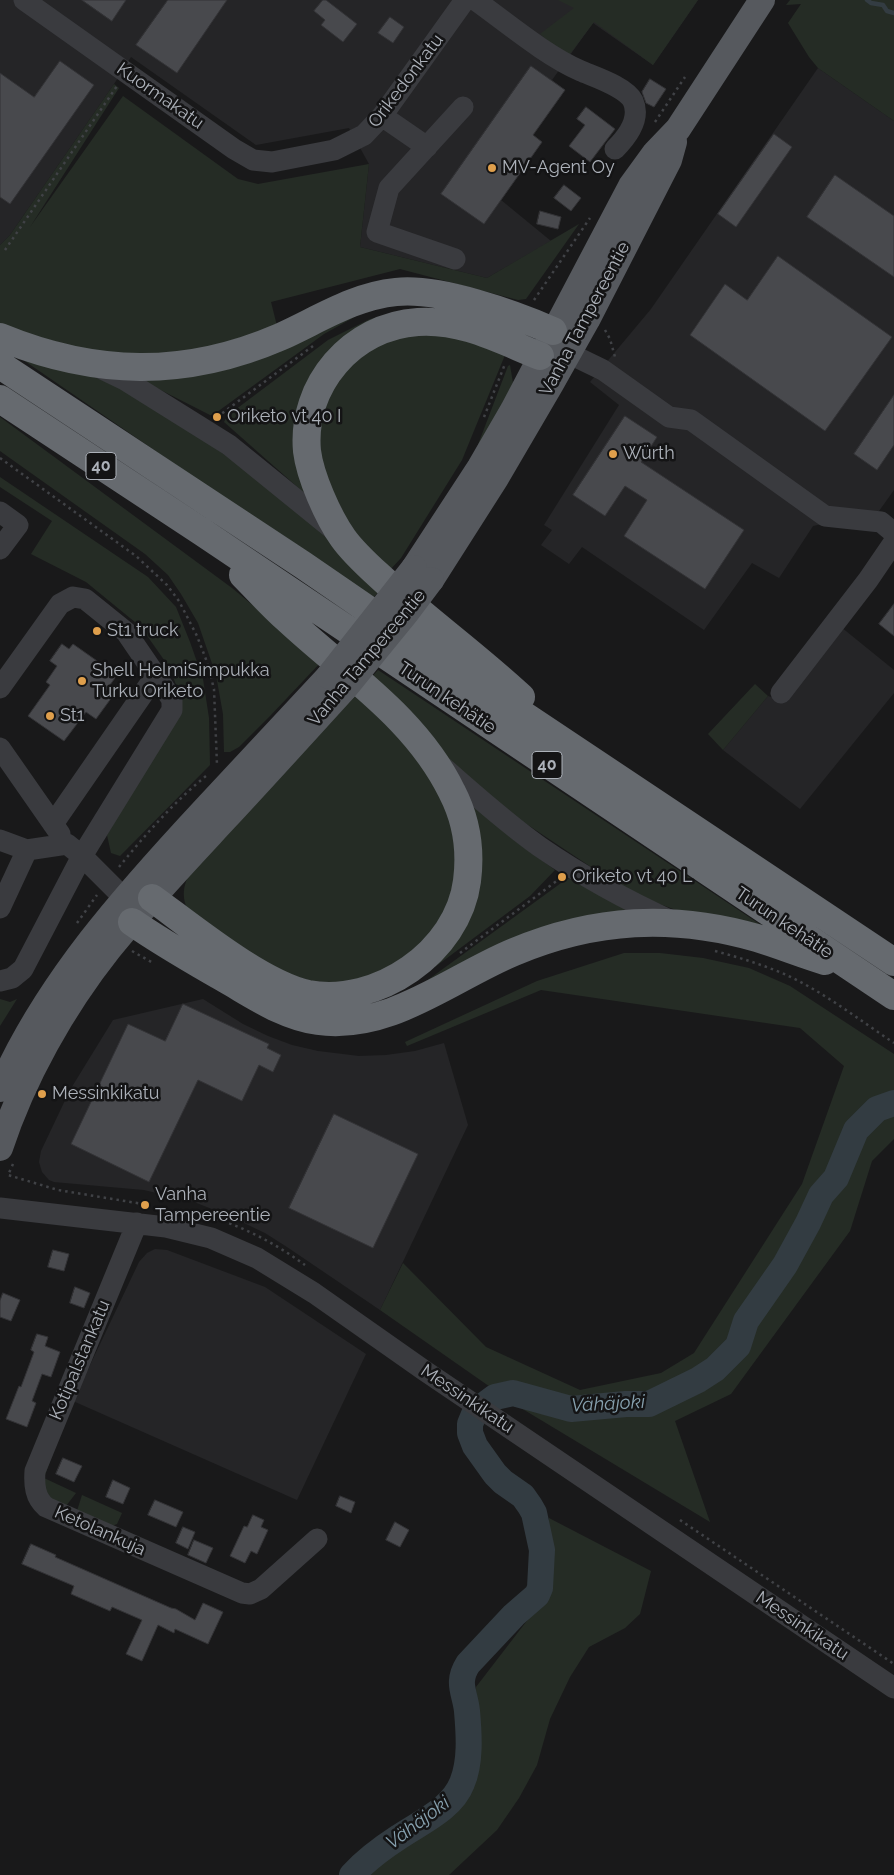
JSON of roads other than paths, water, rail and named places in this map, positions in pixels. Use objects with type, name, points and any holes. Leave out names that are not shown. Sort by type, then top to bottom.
[{"type":"highway","points":[[0,337],[38,350],[94,365],[142,367],[181,365],[215,360],[266,343],[352,303],[374,296],[397,292],[423,292],[448,296],[524,319],[561,342]]},
{"type":"highway","points":[[540,356],[485,333],[447,322],[406,323],[387,327],[368,335],[332,366],[314,398],[307,434],[307,452],[315,483],[343,538],[371,568],[425,618],[484,662],[582,754]]},
{"type":"highway","name":"Turun kehätie","points":[[0,365],[303,565],[894,962]]},
{"type":"highway","name":"Turun kehätie","points":[[0,399],[202,532],[894,996]]},
{"type":"highway","points":[[152,898],[241,961],[287,987],[318,995],[342,995],[364,991],[386,983],[411,968],[428,954],[442,938],[457,912],[467,882],[468,853],[463,822],[452,791],[435,760],[403,722],[373,692],[288,620],[202,532]]},
{"type":"highway","points":[[121,901],[155,955],[275,1008],[298,1016],[328,1022],[357,1020],[389,1012],[437,991],[506,956],[551,938],[589,929],[640,922],[704,926],[758,939],[857,971]]},
{"type":"main road","name":"Vanha Tampereentie","points":[[422,574],[496,478],[561,342],[630,186],[654,153],[678,129],[762,0]]},
{"type":"main road","name":"Vanha Tampereentie","points":[[0,1089],[37,1019],[61,981],[121,901],[147,871],[407,612],[422,574],[513,410],[540,356],[561,342]]},
{"type":"main road","name":"Vanha Tampereentie","points":[[121,901],[152,898],[337,682]]},
{"type":"main road","name":"Vanha Tampereentie","points":[[0,1148],[19,1097],[52,1036],[74,999],[109,950],[121,901]]},
{"type":"street","name":"Kuormakatu","points":[[24,0],[252,160],[272,162],[306,156]]},
{"type":"street","name":"Orikedonkatu","points":[[306,156],[334,150],[364,135],[382,116],[465,0]]},
{"type":"street","points":[[475,0],[523,28],[556,57],[628,94],[635,108],[634,120],[624,140],[615,149]]},
{"type":"street","points":[[455,259],[377,232],[389,188],[463,108]]},
{"type":"street","points":[[382,116],[427,147]]},
{"type":"street","points":[[561,342],[617,379],[669,417],[691,420],[825,516],[881,522],[894,532]]},
{"type":"street","points":[[94,365],[126,380],[229,445],[343,538]]},
{"type":"street","points":[[0,512],[18,525],[0,550]]},
{"type":"street","points":[[781,693],[868,580],[894,542]]},
{"type":"street","points":[[0,688],[60,604],[73,597],[85,599],[126,632],[172,700],[172,710],[75,850],[23,969],[12,978],[0,981]]},
{"type":"street","points":[[53,824],[156,675]]},
{"type":"street","points":[[0,748],[53,824],[121,901]]},
{"type":"street","points":[[435,760],[502,818],[571,868],[642,907],[676,923]]},
{"type":"street","points":[[0,840],[27,850],[75,850]]},
{"type":"street","points":[[0,908],[27,850]]},
{"type":"street","name":"Messinkikatu","points":[[0,1208],[137,1223],[188,1232],[237,1248],[257,1258],[314,1293],[425,1371],[894,1688]]},
{"type":"street","name":"Kotipalstankatu","points":[[38,1498],[34,1482],[35,1471],[41,1454],[137,1223]]},
{"type":"street","name":"Ketolankuja","points":[[38,1498],[46,1506],[242,1593],[250,1594],[261,1589],[317,1539]]},
{"type":"waterway","points":[[867,0],[871,3],[883,5],[887,11],[894,13]]},
{"type":"waterway","name":"Vähäjoki","points":[[352,1875],[380,1850],[443,1808],[457,1792],[465,1775],[469,1748],[467,1711],[462,1688],[464,1671],[468,1664],[514,1615],[537,1595],[540,1588],[542,1550],[534,1513],[523,1496],[495,1474],[475,1446],[470,1433],[470,1424],[475,1412],[495,1397],[513,1393],[571,1409],[649,1404],[698,1380],[715,1369],[738,1346],[746,1321],[785,1265],[821,1195],[836,1178],[856,1130],[877,1109],[894,1103]]},
{"type":"place","name":"MV-Agent Oy","points":[[492,168]]},
{"type":"place","name":"Oriketo vt 40 I","points":[[217,417]]},
{"type":"place","name":"Würth","points":[[613,454]]},
{"type":"place","name":"St1 truck","points":[[97,631]]},
{"type":"place","name":"Shell HelmiSimpukka Turku Oriketo","points":[[82,681]]},
{"type":"place","name":"St1","points":[[50,716]]},
{"type":"place","name":"Oriketo vt 40 L","points":[[562,877]]},
{"type":"place","name":"Messinkikatu","points":[[42,1094]]},
{"type":"place","name":"Vanha Tampereentie","points":[[145,1205]]}]
